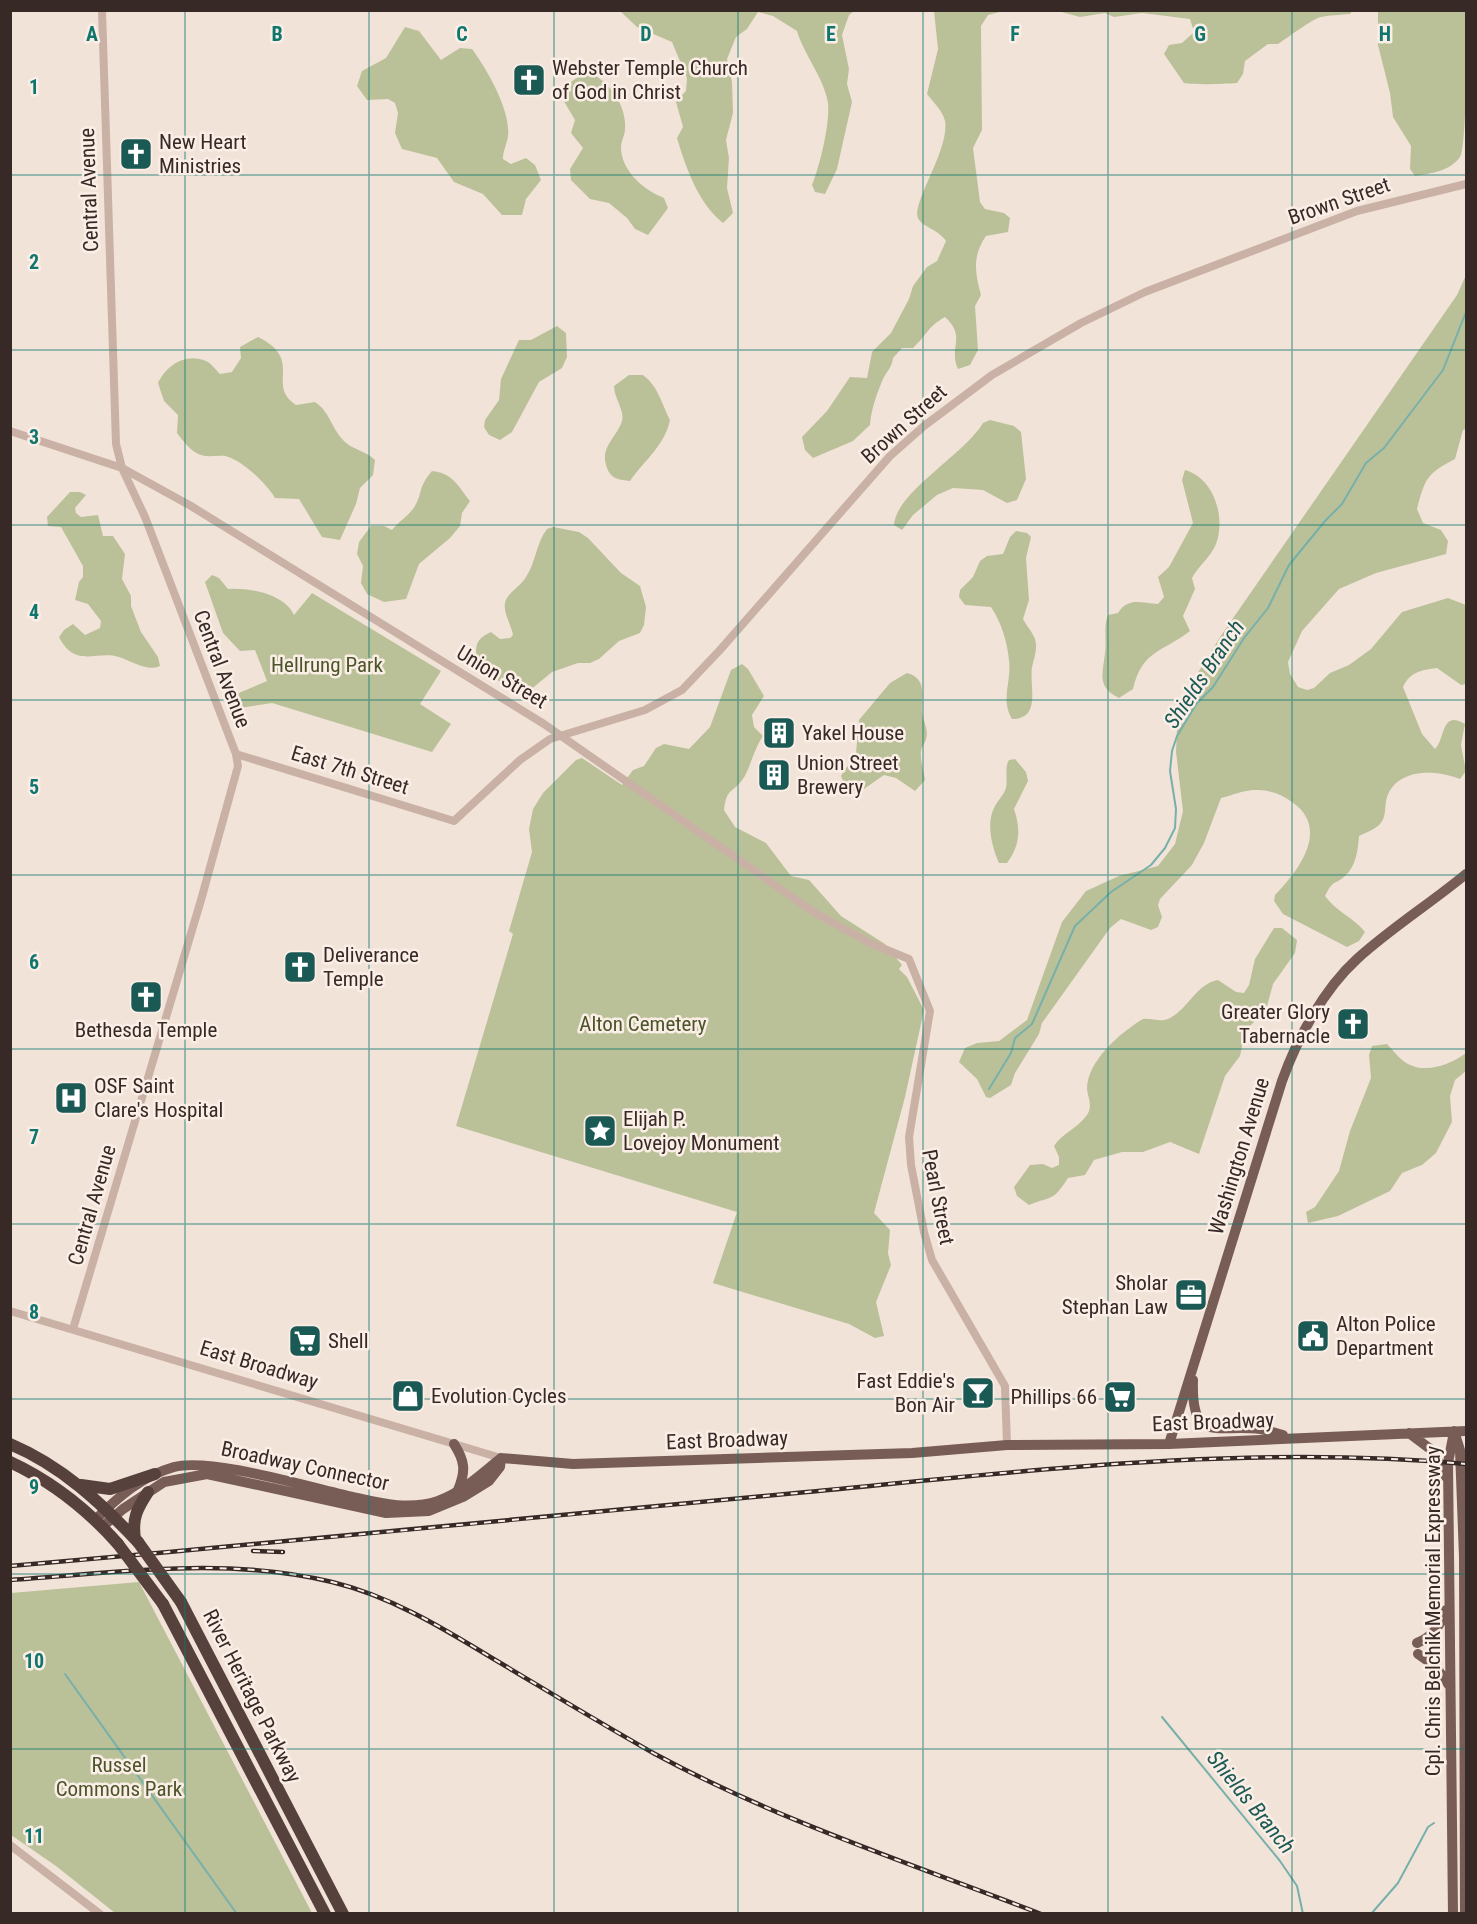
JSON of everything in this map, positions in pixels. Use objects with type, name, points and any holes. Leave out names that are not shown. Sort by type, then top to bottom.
[{"type":"highway","name":"River Heritage Parkway","points":[[10,1444],[34,1455],[80,1485],[136,1540],[181,1602],[343,1914]]},
{"type":"highway","name":"River Heritage Parkway","points":[[10,1462],[45,1480],[99,1523],[118,1544],[163,1604],[325,1914]]},
{"type":"highway","points":[[80,1485],[110,1489],[155,1474]]},
{"type":"highway","points":[[136,1540],[133,1523],[135,1511],[148,1492]]},
{"type":"main road","name":"Washington Avenue","points":[[1169,1444],[1282,1081],[1300,1039],[1333,987],[1352,964],[1467,874]]},
{"type":"main road","points":[[1193,1368],[1193,1407],[1202,1422],[1222,1430],[1260,1429],[1294,1438]]},
{"type":"main road","name":"Cpl. Chris Belchik Memorial Expressway","points":[[1454,1431],[1460,1450],[1461,1481],[1465,1914]]},
{"type":"main road","name":"Cpl. Chris Belchik Memorial Expressway","points":[[1453,1914],[1449,1454],[1454,1431]]},
{"type":"main road","name":"East Broadway","points":[[501,1458],[548,1464],[573,1464],[912,1453],[1007,1445],[1169,1444],[1467,1431]]},
{"type":"main road","points":[[1409,1433],[1433,1451],[1449,1483]]},
{"type":"main road","points":[[454,1444],[464,1459],[465,1471],[458,1490]]},
{"type":"main road","name":"Broadway Connector","points":[[110,1513],[119,1495],[155,1474],[175,1467],[207,1466],[384,1504],[424,1504],[476,1480],[501,1458]]},
{"type":"main road","name":"Broadway Connector","points":[[99,1523],[110,1513],[164,1482],[207,1474],[386,1513],[417,1513],[439,1509],[477,1489],[496,1474],[501,1458]]},
{"type":"main road","points":[[1461,1481],[1467,1464]]},
{"type":"main road","points":[[1449,1604],[1437,1628],[1417,1649],[1436,1666],[1450,1688]]},
{"type":"street","name":"Central Avenue","points":[[73,1329],[237,772],[236,754],[145,517],[122,468],[115,430],[102,10]]},
{"type":"street","name":"Brown Street","points":[[454,821],[520,760],[559,735],[645,710],[682,690],[720,650],[890,456],[969,391],[1032,351],[1120,303],[1308,229],[1390,201],[1467,184]]},
{"type":"street","name":"Union Street","points":[[10,431],[122,468],[204,514],[559,735],[815,913],[870,943],[909,959],[930,1011]]},
{"type":"street","name":"East 7th Street","points":[[236,754],[454,821]]},
{"type":"street","name":"Pearl Street","points":[[930,1011],[909,1137],[911,1165],[932,1260],[1005,1386],[1007,1445]]},
{"type":"street","name":"East Broadway","points":[[10,1311],[501,1458]]},
{"type":"street","points":[[10,1845],[100,1914]]},
{"type":"green space","points":[[620,11],[854,11],[849,15],[842,35],[849,69],[847,84],[852,102],[837,169],[825,194],[815,192],[812,185],[824,144],[828,103],[797,31],[773,16],[758,12],[747,29],[736,37],[727,59],[732,82],[733,113],[726,140],[729,158],[727,188],[733,213],[723,223],[714,215],[700,195],[689,173],[677,138],[683,127],[676,102],[686,91],[687,78],[672,42],[637,27]]},
{"type":"green space","points":[[934,11],[1003,11],[988,15],[981,26],[982,130],[973,148],[980,202],[985,209],[1004,213],[1010,218],[1008,232],[986,236],[978,251],[976,272],[981,295],[975,306],[978,350],[970,365],[958,369],[955,361],[955,330],[945,317],[931,328],[913,348],[902,348],[893,358],[877,396],[870,425],[853,441],[813,458],[805,450],[802,437],[827,411],[850,377],[867,378],[872,352],[891,333],[909,299],[913,286],[927,267],[937,261],[946,241],[920,221],[917,211],[945,133],[944,117],[927,94],[938,49]]},
{"type":"green space","points":[[1058,11],[1352,11],[1350,14],[1321,17],[1278,44],[1268,44],[1245,61],[1243,74],[1237,83],[1203,84],[1184,83],[1164,54],[1169,45],[1182,43],[1194,32],[1190,19],[1142,13],[1114,17],[1105,13],[1080,17]]},
{"type":"green space","points":[[1378,11],[1466,11],[1466,88],[1462,149],[1456,162],[1445,169],[1415,176],[1410,169],[1411,146],[1393,117],[1390,93],[1378,45]]},
{"type":"green space","points":[[405,27],[419,31],[441,60],[460,48],[472,49],[484,68],[497,91],[506,115],[508,136],[503,159],[511,164],[526,158],[535,165],[541,180],[526,199],[522,215],[502,215],[483,194],[454,182],[437,158],[402,149],[395,133],[398,113],[395,103],[388,99],[367,100],[357,86],[362,71],[386,58]]},
{"type":"green space","points":[[590,72],[604,82],[620,104],[625,120],[622,156],[629,172],[642,185],[664,198],[668,208],[648,235],[635,229],[627,218],[609,203],[590,199],[571,180],[570,169],[583,148],[571,133],[575,120],[562,98],[568,84]]},
{"type":"green space","points":[[1466,275],[1466,429],[1463,430],[1455,459],[1428,478],[1417,509],[1423,523],[1441,530],[1448,541],[1446,554],[1376,573],[1339,589],[1302,631],[1288,662],[1290,674],[1298,687],[1307,690],[1314,688],[1330,673],[1349,665],[1371,649],[1402,612],[1448,598],[1466,605],[1466,684],[1461,685],[1437,668],[1417,673],[1409,678],[1403,687],[1422,734],[1435,749],[1448,723],[1457,720],[1465,724],[1461,745],[1466,771],[1460,779],[1440,774],[1418,773],[1408,776],[1392,787],[1387,797],[1382,821],[1359,836],[1352,868],[1345,876],[1332,884],[1325,896],[1365,932],[1359,941],[1347,947],[1283,914],[1274,901],[1275,895],[1293,874],[1307,850],[1310,837],[1309,825],[1303,813],[1288,799],[1267,791],[1249,790],[1221,798],[1204,843],[1192,865],[1160,899],[1158,905],[1162,917],[1158,927],[1151,930],[1121,919],[1110,928],[1042,1023],[1039,1034],[1015,1073],[1011,1085],[990,1098],[986,1097],[977,1079],[959,1062],[965,1048],[977,1043],[999,1041],[1027,1020],[1062,922],[1086,891],[1119,876],[1158,866],[1175,844],[1183,811],[1176,752],[1178,705],[1220,637],[1457,295]]},
{"type":"green space","points":[[557,326],[566,333],[567,357],[562,368],[539,382],[512,432],[500,440],[489,435],[484,427],[485,420],[499,400],[501,379],[519,340],[531,340]]},
{"type":"green space","points":[[258,337],[272,346],[283,363],[283,381],[287,397],[296,405],[315,402],[324,410],[343,440],[375,460],[373,475],[360,488],[356,504],[340,540],[322,537],[299,499],[275,498],[260,479],[238,462],[225,456],[206,456],[193,451],[177,433],[178,415],[164,401],[158,383],[171,366],[191,358],[208,362],[220,374],[232,372],[241,358],[240,347]]},
{"type":"green space","points":[[629,375],[643,375],[648,379],[656,390],[670,420],[659,445],[630,481],[613,477],[605,461],[609,443],[623,417],[614,386]]},
{"type":"green space","points":[[990,420],[1014,426],[1021,432],[1026,479],[1017,500],[1007,503],[983,490],[953,488],[937,495],[913,515],[902,530],[894,525],[898,512],[906,500],[974,435],[983,423]]},
{"type":"green space","points":[[1185,470],[1195,474],[1203,481],[1215,500],[1219,522],[1216,544],[1192,578],[1195,589],[1183,616],[1190,631],[1148,659],[1137,676],[1133,689],[1119,698],[1107,689],[1102,673],[1108,615],[1118,613],[1131,603],[1158,604],[1164,597],[1158,577],[1169,567],[1193,523],[1182,480]]},
{"type":"green space","points":[[432,471],[450,477],[470,501],[462,513],[460,526],[450,538],[419,564],[406,599],[384,602],[367,594],[361,583],[363,566],[357,554],[359,542],[371,526],[384,526],[392,530],[408,515]]},
{"type":"green space","points":[[70,492],[80,492],[86,495],[75,508],[76,513],[81,517],[98,515],[103,536],[113,536],[125,554],[122,579],[131,596],[131,606],[141,632],[158,657],[160,666],[145,667],[111,655],[79,656],[65,647],[59,637],[73,624],[85,635],[100,628],[101,621],[88,604],[75,600],[79,582],[83,577],[83,566],[61,527],[48,526],[47,517]]},
{"type":"green space","points":[[553,527],[579,532],[588,538],[621,573],[640,586],[646,607],[644,625],[640,633],[619,641],[599,659],[552,672],[529,691],[503,683],[488,674],[478,661],[476,648],[480,639],[491,632],[500,639],[510,638],[513,635],[505,611],[506,599],[526,577],[543,534],[547,529]]},
{"type":"green space","points":[[1016,531],[1027,533],[1031,537],[1026,558],[1029,600],[1023,619],[1034,637],[1036,646],[1032,667],[1031,708],[1021,718],[1012,719],[1007,704],[1009,660],[1001,625],[991,607],[965,605],[959,597],[960,590],[973,577],[980,561],[987,556],[1003,554],[1010,537]]},
{"type":"green space","name":"Hellrung Park","points":[[212,575],[219,578],[228,589],[245,589],[274,597],[283,602],[294,615],[312,593],[441,671],[420,704],[451,724],[432,752],[272,703],[233,709],[227,698],[267,681],[255,650],[240,651],[223,633],[205,582]]},
{"type":"green space","name":"Alton Cemetery","points":[[742,664],[748,669],[764,696],[752,715],[754,727],[763,736],[745,775],[728,794],[724,810],[735,827],[766,843],[791,876],[809,880],[841,916],[885,944],[902,965],[899,969],[907,977],[924,1010],[905,1097],[874,1213],[890,1230],[888,1253],[891,1265],[876,1302],[884,1336],[875,1338],[849,1324],[713,1283],[737,1212],[456,1126],[513,934],[509,931],[532,852],[529,829],[533,809],[543,793],[576,760],[582,758],[622,785],[633,770],[644,766],[656,748],[664,744],[689,749],[710,727],[731,670]]},
{"type":"green space","points":[[907,673],[918,679],[922,689],[922,712],[927,732],[921,750],[925,780],[915,791],[896,778],[884,775],[864,789],[847,792],[841,776],[856,753],[859,720],[890,683]]},
{"type":"green space","points":[[1015,759],[1026,772],[1028,781],[1014,809],[1018,824],[1015,850],[1007,863],[999,863],[992,843],[990,821],[994,808],[1006,788],[1006,770],[1009,760]]},
{"type":"green space","points":[[1274,928],[1282,928],[1297,940],[1295,953],[1273,984],[1266,1010],[1251,1025],[1244,1037],[1240,1056],[1225,1076],[1199,1154],[1170,1142],[1143,1152],[1122,1152],[1094,1160],[1085,1175],[1068,1178],[1059,1191],[1048,1198],[1029,1205],[1017,1196],[1014,1187],[1030,1165],[1043,1164],[1052,1168],[1059,1165],[1059,1157],[1054,1146],[1089,1112],[1087,1089],[1089,1078],[1107,1048],[1125,1031],[1143,1019],[1167,1019],[1177,1014],[1198,991],[1210,982],[1218,980],[1236,992],[1244,993],[1249,985],[1255,959]]},
{"type":"green space","points":[[1387,1044],[1405,1062],[1423,1068],[1446,1064],[1466,1053],[1466,1071],[1455,1080],[1450,1096],[1452,1122],[1436,1153],[1422,1165],[1402,1173],[1390,1191],[1338,1216],[1308,1223],[1306,1212],[1315,1207],[1339,1171],[1350,1131],[1371,1078],[1369,1055],[1372,1046]]},
{"type":"green space","name":"Russel Commons Park","points":[[139,1582],[312,1913],[115,1913],[56,1866],[11,1835],[11,1593]]},
{"type":"waterway","name":"Shields Branch","points":[[989,1089],[1011,1053],[1015,1038],[1032,1024],[1075,926],[1111,892],[1151,865],[1165,848],[1175,828],[1176,809],[1170,771],[1172,751],[1177,736],[1197,703],[1213,687],[1244,638],[1268,608],[1289,565],[1342,504],[1366,463],[1384,448],[1443,370],[1466,312]]},
{"type":"waterway","points":[[65,1674],[237,1914]]},
{"type":"waterway","name":"Shields Branch","points":[[1162,1717],[1280,1861],[1297,1886],[1303,1914]]},
{"type":"waterway","points":[[1371,1914],[1398,1883],[1428,1827],[1434,1823]]},
{"type":"railway","points":[[10,1566],[972,1476],[1136,1463],[1301,1457],[1466,1464]]},
{"type":"railway","points":[[253,1551],[283,1552]]},
{"type":"railway","points":[[10,1580],[131,1571],[212,1568],[292,1574],[353,1588],[395,1604],[434,1624],[634,1742],[701,1778],[845,1840],[1041,1914]]},
{"type":"place","name":"Webster Temple Church of God in Christ","points":[[529,80]]},
{"type":"place","name":"New Heart Ministries","points":[[136,154]]},
{"type":"place","name":"Yakel House","points":[[779,733]]},
{"type":"place","name":"Union Street Brewery","points":[[774,775]]},
{"type":"place","name":"Deliverance Temple","points":[[300,967]]},
{"type":"place","name":"Bethesda Temple","points":[[146,997]]},
{"type":"place","name":"Greater Glory Tabernacle","points":[[1353,1024]]},
{"type":"place","name":"OSF Saint Clare's Hospital","points":[[71,1098]]},
{"type":"place","name":"Elijah P. Lovejoy Monument","points":[[600,1131]]},
{"type":"place","name":"Sholar Stephan Law","points":[[1191,1295]]},
{"type":"place","name":"Alton Police Department","points":[[1313,1336]]},
{"type":"place","name":"Shell","points":[[305,1341]]},
{"type":"place","name":"Fast Eddie's Bon Air","points":[[978,1393]]},
{"type":"place","name":"Evolution Cycles","points":[[408,1396]]},
{"type":"place","name":"Phillips 66","points":[[1120,1397]]}]
